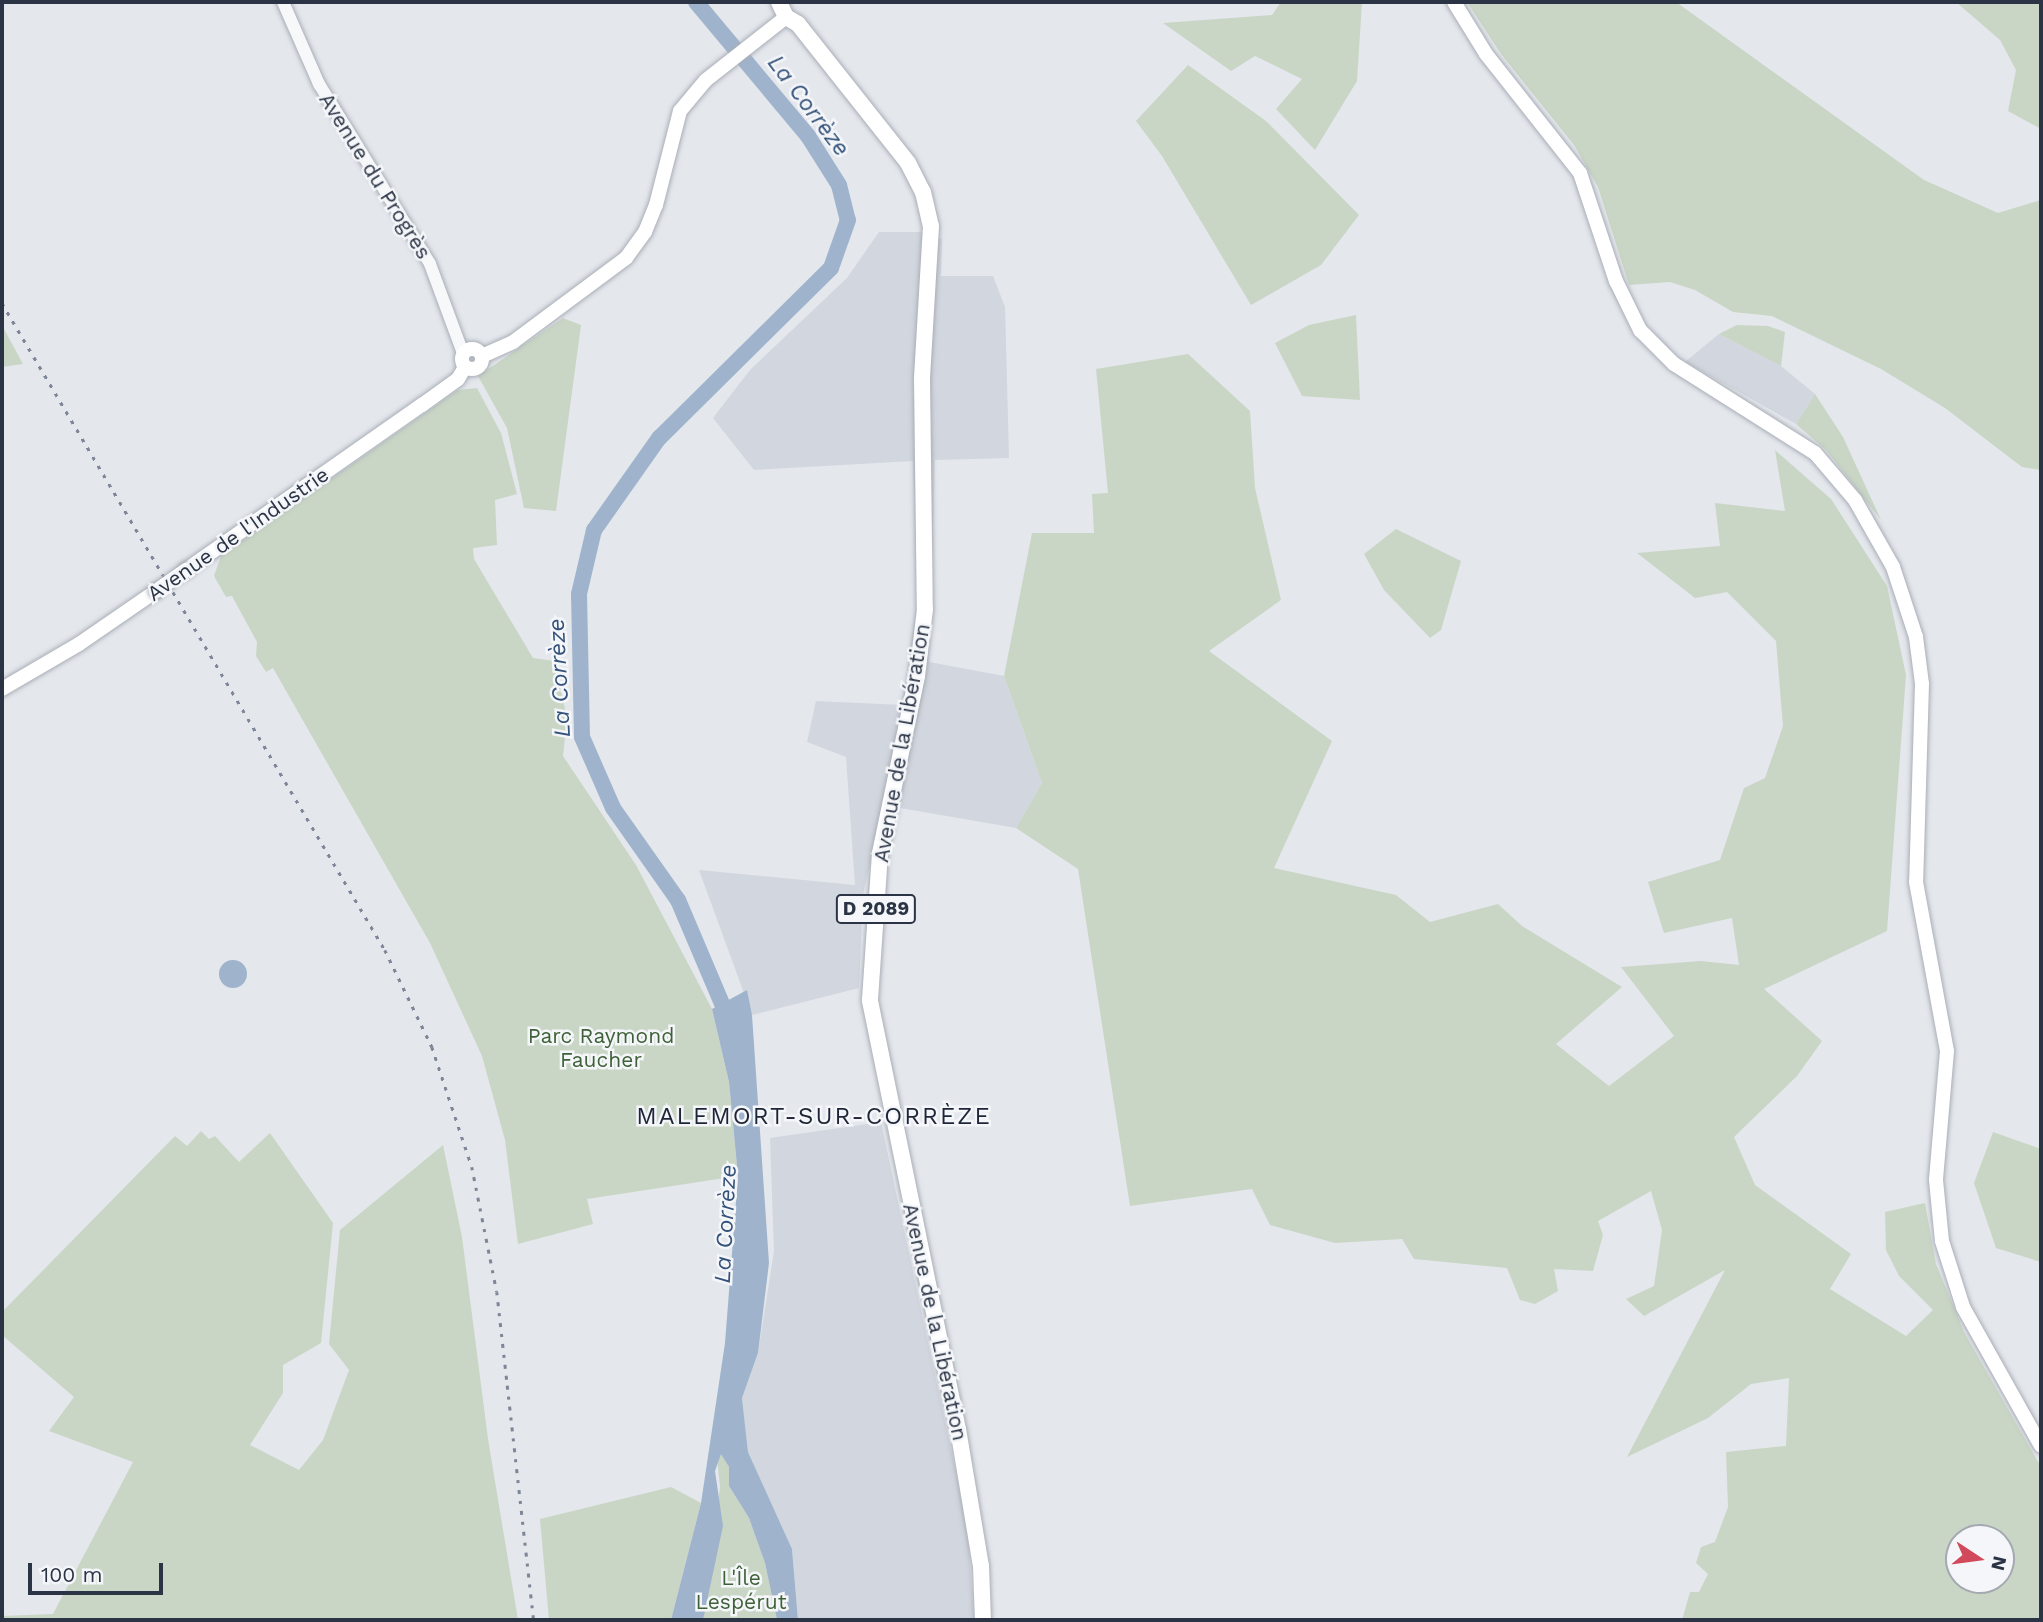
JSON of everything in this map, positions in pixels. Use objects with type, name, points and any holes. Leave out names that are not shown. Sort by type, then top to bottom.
[{"type":"main road","name":"D 2089","points":[[779,2],[786,17]]},
{"type":"main road","points":[[1454,2],[1486,54],[1580,173],[1616,281],[1640,330],[1674,364],[1815,453],[1855,500],[1894,567],[1916,637],[1922,684],[1916,882],[1947,1051],[1936,1180],[1939,1222],[1963,1307],[2041,1446]]},
{"type":"main road","name":"Avenue de l'Industrie","points":[[2,689],[79,644],[422,405],[458,379],[464,360],[478,367],[482,356],[513,342],[626,258],[645,232],[656,205],[680,111],[706,80],[771,26],[786,17]]},
{"type":"main road","name":"Avenue de la Libération","points":[[786,17],[798,24],[885,131],[923,192],[932,256],[922,378],[925,609],[917,676],[880,853],[870,1001],[958,1429],[981,1566],[983,1620]]},
{"type":"street","name":"Avenue du Progrès","points":[[283,2],[324,94],[430,264],[464,360]]},
{"type":"shaded area","points":[[879,232],[919,232],[942,239],[941,276],[993,276],[1005,307],[1009,458],[935,460],[929,662],[1004,676],[1042,783],[1016,828],[883,805],[863,895],[859,988],[752,1015],[699,870],[855,885],[846,757],[807,742],[816,701],[902,705],[917,602],[913,461],[754,470],[713,418],[750,370],[847,278]]},
{"type":"shaded area","points":[[1719,334],[1781,366],[1815,394],[1796,424],[1685,362]]},
{"type":"shaded area","points":[[881,1122],[967,1525],[974,1620],[798,1620],[792,1549],[748,1452],[742,1398],[758,1353],[774,1251],[770,1138]]},
{"type":"green space","points":[[1281,2],[1362,2],[1357,81],[1315,150],[1276,109],[1302,79],[1255,56],[1231,71],[1163,23],[1272,15]]},
{"type":"green space","points":[[1467,2],[1676,2],[1924,180],[1998,213],[2041,200],[2041,470],[2022,467],[1945,408],[1881,369],[1772,316],[1733,312],[1695,290],[1670,282],[1629,285],[1598,187],[1574,145],[1501,54]]},
{"type":"green space","points":[[1956,2],[2041,2],[2041,129],[2008,111],[2016,70],[2000,40]]},
{"type":"green space","points":[[1188,65],[1266,121],[1359,215],[1321,265],[1251,305],[1162,156],[1136,121]]},
{"type":"green space","points":[[1356,315],[1360,400],[1302,396],[1275,343],[1309,325]]},
{"type":"green space","points":[[563,318],[581,325],[556,511],[524,508],[507,428],[478,376]]},
{"type":"green space","points":[[1737,325],[1768,326],[1785,332],[1781,366],[1719,334]]},
{"type":"green space","points":[[2,327],[4,329],[23,364],[2,367]]},
{"type":"green space","points":[[1188,354],[1250,411],[1255,488],[1281,600],[1209,651],[1332,741],[1274,868],[1396,895],[1430,922],[1498,904],[1522,926],[1622,987],[1556,1044],[1609,1086],[1674,1036],[1621,967],[1701,961],[1739,965],[1732,918],[1664,933],[1648,882],[1720,860],[1744,788],[1765,778],[1783,726],[1776,641],[1727,592],[1695,598],[1637,553],[1720,546],[1715,503],[1785,511],[1775,450],[1831,499],[1887,586],[1906,675],[1887,931],[1764,989],[1822,1041],[1797,1076],[1734,1137],[1755,1185],[1851,1254],[1830,1289],[1906,1336],[1933,1310],[1899,1276],[1886,1250],[1885,1212],[1925,1203],[1936,1264],[1964,1332],[2041,1467],[2041,1620],[1682,1620],[1690,1592],[1699,1592],[1708,1574],[1696,1563],[1701,1547],[1715,1542],[1728,1507],[1726,1452],[1786,1446],[1789,1378],[1751,1384],[1708,1418],[1627,1457],[1725,1270],[1644,1316],[1626,1299],[1654,1286],[1662,1230],[1651,1191],[1598,1221],[1603,1235],[1593,1271],[1554,1269],[1558,1291],[1535,1304],[1520,1300],[1507,1268],[1414,1259],[1402,1239],[1335,1243],[1270,1225],[1252,1189],[1130,1206],[1078,869],[1016,828],[1042,783],[1004,676],[1032,533],[1094,533],[1092,494],[1108,493],[1096,369]]},
{"type":"green space","name":"Parc Raymond Faucher","points":[[477,388],[501,433],[517,494],[495,500],[497,545],[473,548],[474,559],[533,658],[554,661],[567,718],[563,756],[636,865],[712,1009],[729,1082],[738,1176],[587,1199],[593,1224],[518,1244],[505,1140],[482,1056],[430,943],[273,668],[266,672],[256,656],[257,642],[232,596],[226,597],[214,576],[221,556],[458,390]]},
{"type":"green space","points":[[1815,394],[1843,437],[1881,520],[1826,450],[1796,424]]},
{"type":"green space","points":[[1396,529],[1461,561],[1441,630],[1430,638],[1384,590],[1364,554]]},
{"type":"green space","points":[[201,1131],[209,1139],[215,1136],[239,1162],[270,1133],[333,1223],[321,1343],[283,1365],[283,1393],[250,1445],[299,1470],[323,1440],[349,1370],[329,1344],[340,1230],[443,1145],[462,1237],[488,1439],[518,1620],[2,1620],[2,1616],[53,1614],[133,1462],[49,1431],[74,1397],[2,1335],[2,1312],[175,1136],[187,1146]]},
{"type":"green space","points":[[1993,1132],[2041,1149],[2041,1262],[1996,1248],[1974,1183]]},
{"type":"green space","name":"L'Île Lespérut","points":[[721,1453],[729,1467],[729,1486],[749,1518],[765,1563],[777,1620],[703,1620],[720,1487],[717,1458]]},
{"type":"green space","points":[[671,1487],[701,1503],[671,1620],[549,1620],[540,1519]]},
{"type":"water","points":[[233,960],[243,964],[247,974],[243,984],[233,988],[223,984],[219,974],[223,964]]},
{"type":"water","points":[[747,990],[752,1015],[769,1263],[758,1353],[742,1398],[748,1452],[792,1549],[798,1620],[777,1620],[765,1563],[749,1518],[729,1486],[729,1467],[721,1454],[715,1471],[723,1526],[703,1620],[671,1620],[701,1503],[725,1343],[738,1176],[729,1082],[712,1009]]},
{"type":"waterway","name":"La Corrèze","points":[[696,2],[808,136],[839,185],[848,220],[831,268],[659,438],[594,530],[579,594],[582,737],[613,808],[678,900],[729,1020]]},
{"type":"railway","points":[[2,303],[385,950],[432,1047],[472,1167],[497,1292],[534,1620]]},
{"type":"district","name":"MALEMORT-SUR-CORRÈZE","points":[[814,1117]]}]
